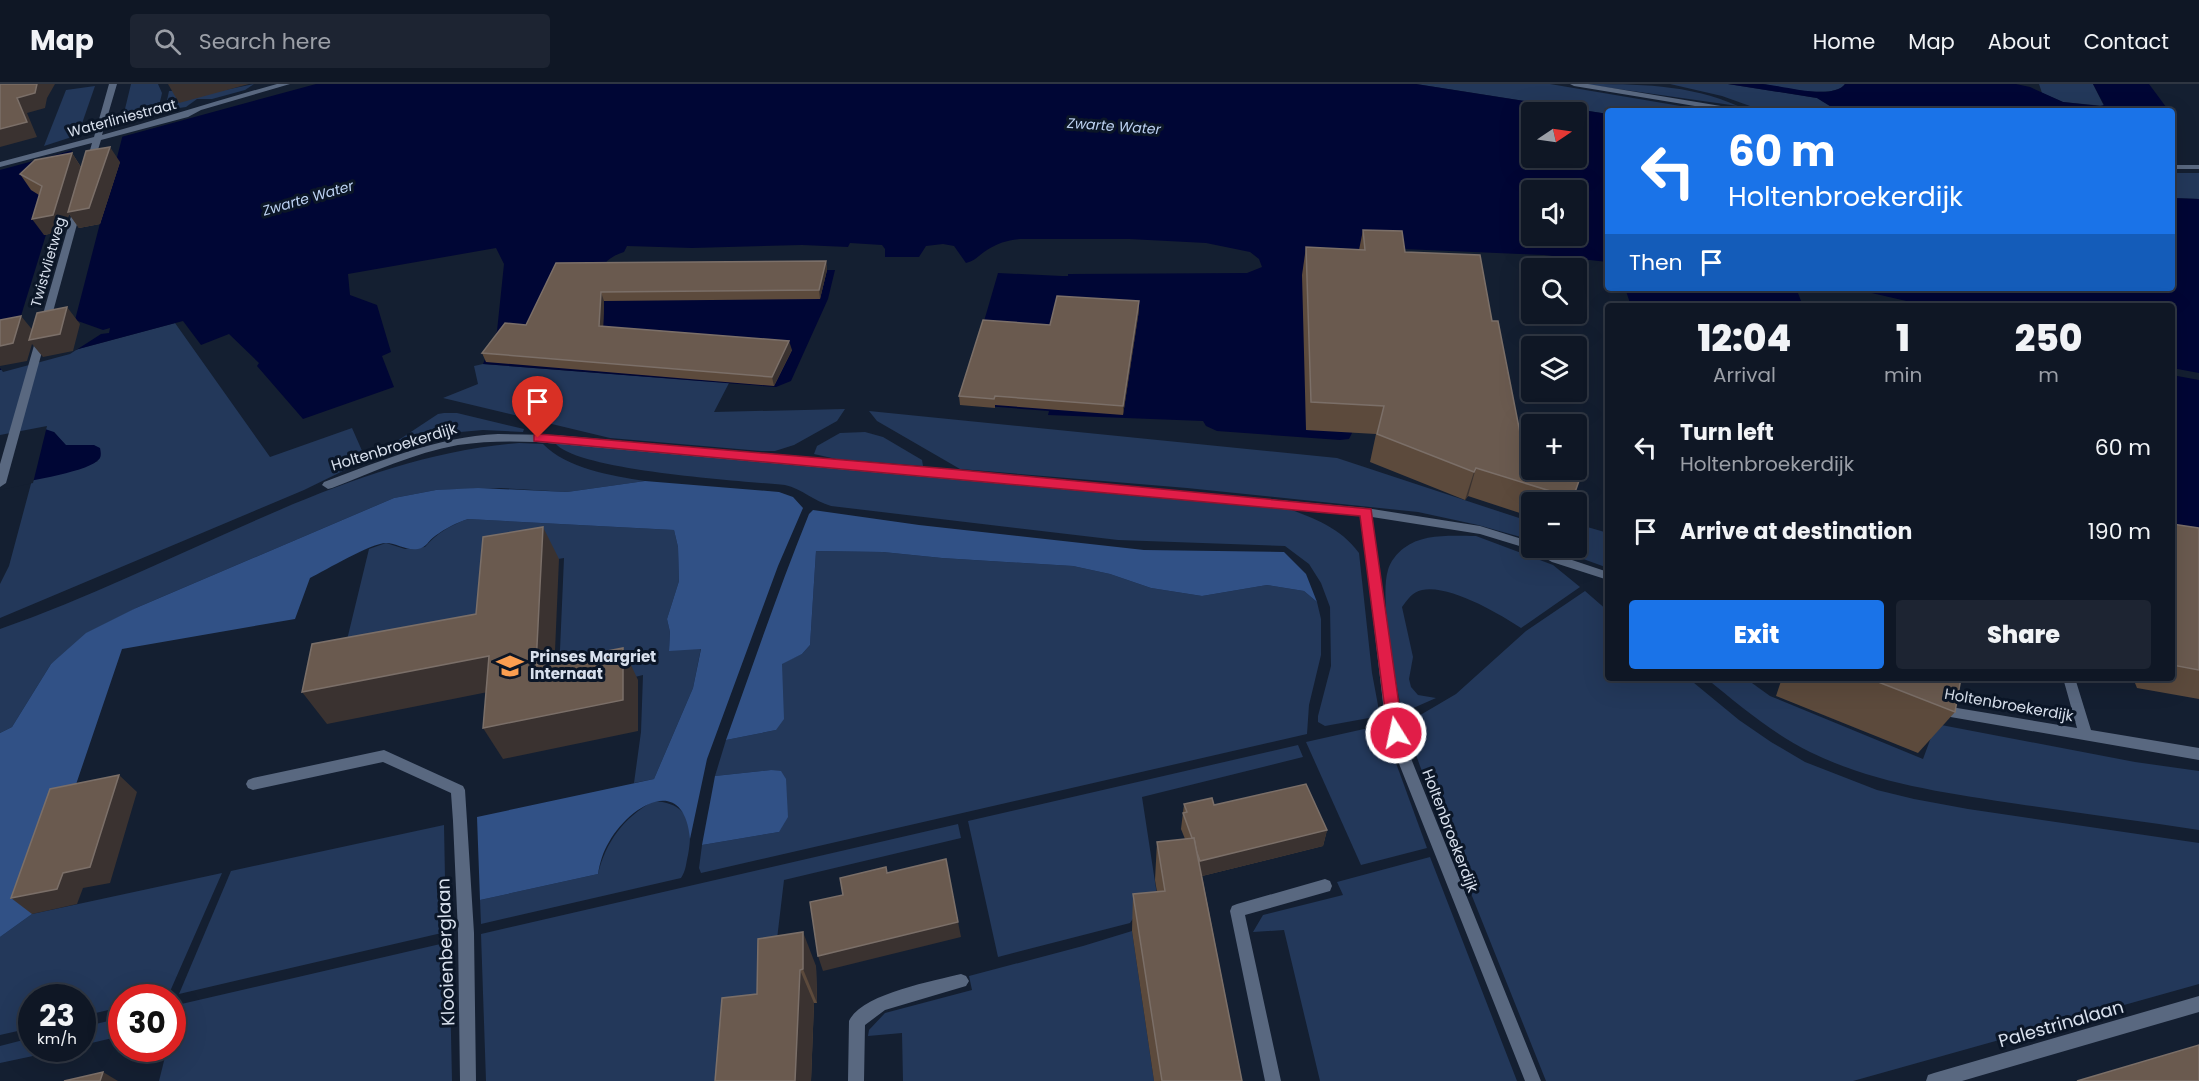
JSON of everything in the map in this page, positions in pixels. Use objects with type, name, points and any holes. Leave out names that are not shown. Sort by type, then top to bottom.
[{"type":"street","points":[[88,170],[113,84]]},
{"type":"street","name":"Waterliniestraat","points":[[0,165],[185,115],[198,108],[286,84]]},
{"type":"street","points":[[1574,84],[1721,108]]},
{"type":"street","points":[[2175,167],[2199,167]]},
{"type":"street","name":"Twistvlietweg","points":[[0,483],[80,198]]},
{"type":"street","name":"Holtenbroekerdijk","points":[[328,485],[381,465],[450,444],[477,439],[538,438],[950,473],[1366,512],[1480,530],[1521,543]]},
{"type":"street","name":"Holtenbroekerdijk","points":[[1366,512],[1392,720],[1399,746],[1533,1081]]},
{"type":"street","name":"Holtenbroekerdijk","points":[[1554,558],[1605,575]]},
{"type":"street","name":"Holtenbroekerdijk","points":[[2070,681],[2086,735]]},
{"type":"street","name":"Holtenbroekerdijk","points":[[1929,706],[1939,711],[2199,754]]},
{"type":"street","name":"Klooienberglaan","points":[[253,784],[384,756],[458,790],[466,933],[468,1081]]},
{"type":"street","points":[[1273,1081],[1237,911],[1325,886]]},
{"type":"street","points":[[856,1081],[857,1021],[881,1003],[961,981]]},
{"type":"street","name":"Palestrinalaan","points":[[1934,1081],[2199,1004]]},
{"type":"shaded area","points":[[131,84],[158,84],[162,93],[158,109],[152,116],[126,123],[124,113]]},
{"type":"shaded area","points":[[254,84],[245,90],[212,99],[197,99],[186,107],[165,110],[169,91],[225,90]]},
{"type":"shaded area","points":[[1416,84],[1550,84],[1692,108],[1605,108],[1605,114],[1587,111],[1587,102],[1531,102]]},
{"type":"shaded area","points":[[1583,84],[1642,85],[1681,89],[1701,93],[1738,106]]},
{"type":"shaded area","points":[[1670,84],[1728,84],[1817,98],[1833,108],[1756,108],[1722,96]]},
{"type":"shaded area","points":[[1762,84],[1845,84],[1839,89],[1819,92]]},
{"type":"shaded area","points":[[2039,84],[2093,84],[2104,106],[2063,102],[2042,93]]},
{"type":"shaded area","points":[[95,86],[78,135],[44,146],[66,90]]},
{"type":"shaded area","points":[[2175,173],[2199,173],[2199,199],[2175,198]]},
{"type":"shaded area","points":[[175,323],[270,457],[352,428],[363,453],[349,468],[304,490],[0,618],[0,584],[9,566],[32,480],[79,469],[98,461],[78,446],[66,446],[54,432],[0,438],[0,370]]},
{"type":"shaded area","points":[[483,364],[729,383],[714,412],[845,409],[837,421],[794,445],[775,451],[610,438],[443,398],[478,384],[474,366]]},
{"type":"shaded area","points":[[869,411],[1337,458],[1521,519],[1521,537],[1418,512],[1187,488],[960,469],[877,421]]},
{"type":"shaded area","points":[[457,413],[524,429],[523,432],[483,430],[449,433],[386,453],[385,449],[438,414]]},
{"type":"shaded area","points":[[865,432],[883,437],[922,460],[923,466],[836,459],[814,454],[817,446],[840,433]]},
{"type":"shaded area","points":[[519,443],[543,444],[564,459],[590,470],[645,481],[567,492],[501,488],[436,490],[394,498],[136,608],[51,664],[12,727],[0,733],[0,629],[66,604],[229,532],[355,480],[419,460]]},
{"type":"shaded area","points":[[555,443],[1284,507],[1335,530],[1359,553],[1372,673],[1380,716],[1325,726],[1318,722],[1331,666],[1330,607],[1321,583],[1309,564],[1285,546],[1118,540],[831,506],[785,485],[626,468],[569,453]]},
{"type":"shaded area","points":[[645,481],[779,492],[793,497],[803,508],[778,566],[707,759],[690,839],[686,819],[678,806],[667,801],[655,802],[642,807],[618,829],[605,850],[598,874],[480,900],[477,817],[654,779],[693,688],[701,649],[669,651],[670,632],[667,619],[679,581],[678,547],[674,530],[468,519],[443,531],[421,548],[409,549],[390,543],[379,544],[310,578],[295,619],[122,649],[32,914],[0,937],[0,733],[12,727],[51,664],[86,633],[136,608],[394,498],[436,490],[478,488],[567,492]]},
{"type":"shaded area","points":[[813,510],[919,525],[1144,550],[1284,552],[1306,574],[1317,602],[1304,591],[1267,585],[1202,596],[1151,588],[1110,574],[1073,566],[883,552],[816,551],[810,645],[802,654],[782,664],[784,719],[776,730],[726,740],[787,570],[809,514]]},
{"type":"shaded area","points":[[468,519],[674,530],[678,547],[679,581],[667,619],[670,632],[669,650],[701,648],[693,688],[654,779],[634,783],[641,732],[643,675],[558,696],[564,558],[494,570],[486,649],[338,677],[369,549],[386,543],[405,549],[425,547],[445,530]]},
{"type":"shaded area","points":[[1587,527],[1605,532],[1605,567],[1580,558],[1587,558]]},
{"type":"shaded area","points":[[1439,536],[1476,536],[1521,553],[1521,558],[1534,558],[1553,565],[1580,587],[1521,628],[1488,608],[1446,591],[1422,590],[1413,594],[1402,607],[1413,657],[1409,679],[1411,687],[1418,695],[1436,698],[1402,713],[1387,620],[1386,583],[1389,567],[1401,550],[1412,543]]},
{"type":"shaded area","points":[[816,551],[883,552],[1073,566],[1110,574],[1151,588],[1202,596],[1267,585],[1304,591],[1317,602],[1321,619],[1321,655],[1309,705],[1307,734],[701,873],[699,868],[702,845],[779,832],[771,770],[715,776],[726,740],[776,730],[782,663],[802,654],[810,645]]},
{"type":"shaded area","points":[[1585,591],[1605,608],[1605,681],[1692,681],[1739,720],[1805,762],[1877,790],[1968,809],[2199,843],[2199,984],[1853,1081],[1546,1081],[1405,724],[1456,694],[1526,631]]},
{"type":"shaded area","points":[[1710,681],[1749,681],[1770,696],[1923,759],[1936,724],[2135,762],[2199,771],[2199,830],[1965,796],[1886,780],[1810,752],[1756,718]]},
{"type":"shaded area","points":[[1364,729],[1378,729],[1385,733],[1427,848],[1361,865],[1306,742]]},
{"type":"shaded area","points":[[1298,745],[1303,757],[1142,797],[1159,908],[1138,911],[1130,923],[998,957],[968,821]]},
{"type":"shaded area","points":[[781,771],[786,779],[788,817],[779,832],[702,845],[715,776]]},
{"type":"shaded area","points":[[653,801],[674,806],[686,817],[689,824],[690,844],[685,870],[681,878],[481,924],[480,900],[598,874],[611,841],[633,815]]},
{"type":"shaded area","points":[[958,824],[961,838],[784,880],[773,973],[736,1081],[486,1081],[481,934]]},
{"type":"shaded area","points":[[444,825],[446,932],[186,992],[186,984],[183,984],[231,871]]},
{"type":"shaded area","points":[[1430,857],[1517,1081],[1320,1081],[1284,930],[1253,932],[1263,915],[1343,895],[1337,882]]},
{"type":"shaded area","points":[[222,873],[173,984],[108,984],[108,1010],[96,1013],[96,984],[18,984],[18,1031],[0,1035],[0,937],[32,914]]},
{"type":"shaded area","points":[[1132,931],[1154,1081],[903,1081],[902,1033],[868,1036],[869,1030],[885,1013],[972,990],[969,976]]},
{"type":"shaded area","points":[[449,942],[452,1081],[159,1081],[164,1062],[186,1062],[186,1003]]},
{"type":"shaded area","points":[[108,1021],[108,1039],[96,1042],[96,1024]]},
{"type":"shaded area","points":[[18,1041],[18,1059],[0,1063],[0,1046]]},
{"type":"water","name":"Zwarte Water","points":[[316,84],[1416,84],[1531,102],[1521,102],[1521,168],[1587,168],[1587,111],[1605,114],[1605,262],[1544,255],[1403,249],[1343,277],[1352,433],[1349,439],[1217,431],[1206,426],[1203,421],[1048,415],[1049,411],[960,404],[998,273],[1068,276],[1068,274],[1247,273],[1262,267],[1259,259],[1250,252],[1206,243],[1129,239],[1020,239],[995,245],[966,263],[954,246],[943,244],[926,246],[919,257],[885,257],[885,249],[882,245],[850,243],[848,247],[627,246],[624,252],[604,264],[600,271],[835,270],[828,299],[791,381],[776,387],[483,364],[497,331],[504,264],[496,248],[348,274],[350,295],[377,305],[391,352],[382,356],[394,387],[303,419],[257,366],[259,363],[229,334],[201,345],[183,321],[0,370],[0,170]]},
{"type":"water","points":[[1728,84],[1762,84],[1818,92],[1839,89],[1845,84],[2016,84],[2030,87],[2063,102],[2100,106],[2104,105],[2093,84],[2149,84],[2167,108],[1833,108],[1817,98]]},
{"type":"water","points":[[2175,198],[2199,199],[2199,373],[2175,369],[2175,303],[1915,303],[1863,291],[2175,291]]},
{"type":"water","points":[[1626,291],[1797,291],[1802,303],[1630,303]]},
{"type":"water","points":[[2175,376],[2199,380],[2199,533],[2175,529]]},
{"type":"water","points":[[45,429],[54,432],[66,445],[94,445],[100,448],[100,458],[79,469],[0,487],[0,438]]},
{"type":"pier","points":[[123,134],[75,320],[103,330],[110,328],[109,333],[101,334],[70,354],[3,372],[0,368],[0,341],[16,332],[73,147]]},
{"type":"pier","points":[[47,426],[33,483],[0,490],[0,435]]},
{"type":"building","points":[[0,84],[37,84],[35,93],[17,98],[27,122],[0,129]]},
{"type":"building","points":[[110,147],[89,208],[68,212],[86,151]]},
{"type":"building","points":[[72,153],[53,215],[32,219],[42,186],[20,174],[35,160]]},
{"type":"building","points":[[1363,230],[1402,231],[1405,252],[1480,255],[1492,321],[1498,321],[1521,438],[1521,480],[1579,480],[1575,492],[1554,492],[1476,468],[1474,472],[1377,434],[1384,406],[1311,402],[1306,247],[1365,250]]},
{"type":"building","points":[[826,261],[819,290],[601,292],[599,326],[789,341],[772,377],[482,353],[505,323],[526,325],[556,263]]},
{"type":"building","points":[[1057,296],[1139,301],[1123,406],[995,396],[994,399],[959,396],[983,320],[1050,325]]},
{"type":"building","points":[[67,307],[60,334],[29,340],[37,313]]},
{"type":"building","points":[[21,316],[13,343],[0,346],[0,320]]},
{"type":"building","points":[[2175,524],[2199,528],[2199,670],[2175,666]]},
{"type":"building","points":[[543,527],[536,665],[623,648],[623,700],[483,728],[489,656],[302,692],[312,644],[476,614],[483,537]]},
{"type":"building","points":[[1876,681],[1960,681],[1955,712]]},
{"type":"building","points":[[119,775],[90,867],[63,873],[57,889],[11,898],[50,789]]},
{"type":"building","points":[[1306,784],[1327,830],[1200,861],[1194,838],[1192,838],[1183,813],[1187,812],[1184,804],[1212,798],[1214,805]]},
{"type":"building","points":[[1194,838],[1242,1081],[1162,1081],[1133,894],[1165,891],[1157,842]]},
{"type":"building","points":[[946,859],[958,922],[818,956],[810,902],[843,895],[840,878],[886,867],[887,873]]},
{"type":"building","points":[[803,932],[803,969],[800,970],[795,1081],[715,1081],[722,998],[757,994],[758,939]]},
{"type":"building","points":[[2199,1045],[2199,1081],[2077,1081]]},
{"type":"building","points":[[103,1072],[100,1081],[64,1081]]},
{"type":"place","name":"Prinses Margriet Internaat","points":[[510,666]]},
{"type":"route","points":[[538,438],[950,473],[1366,512],[1392,720],[1396,733]]}]
